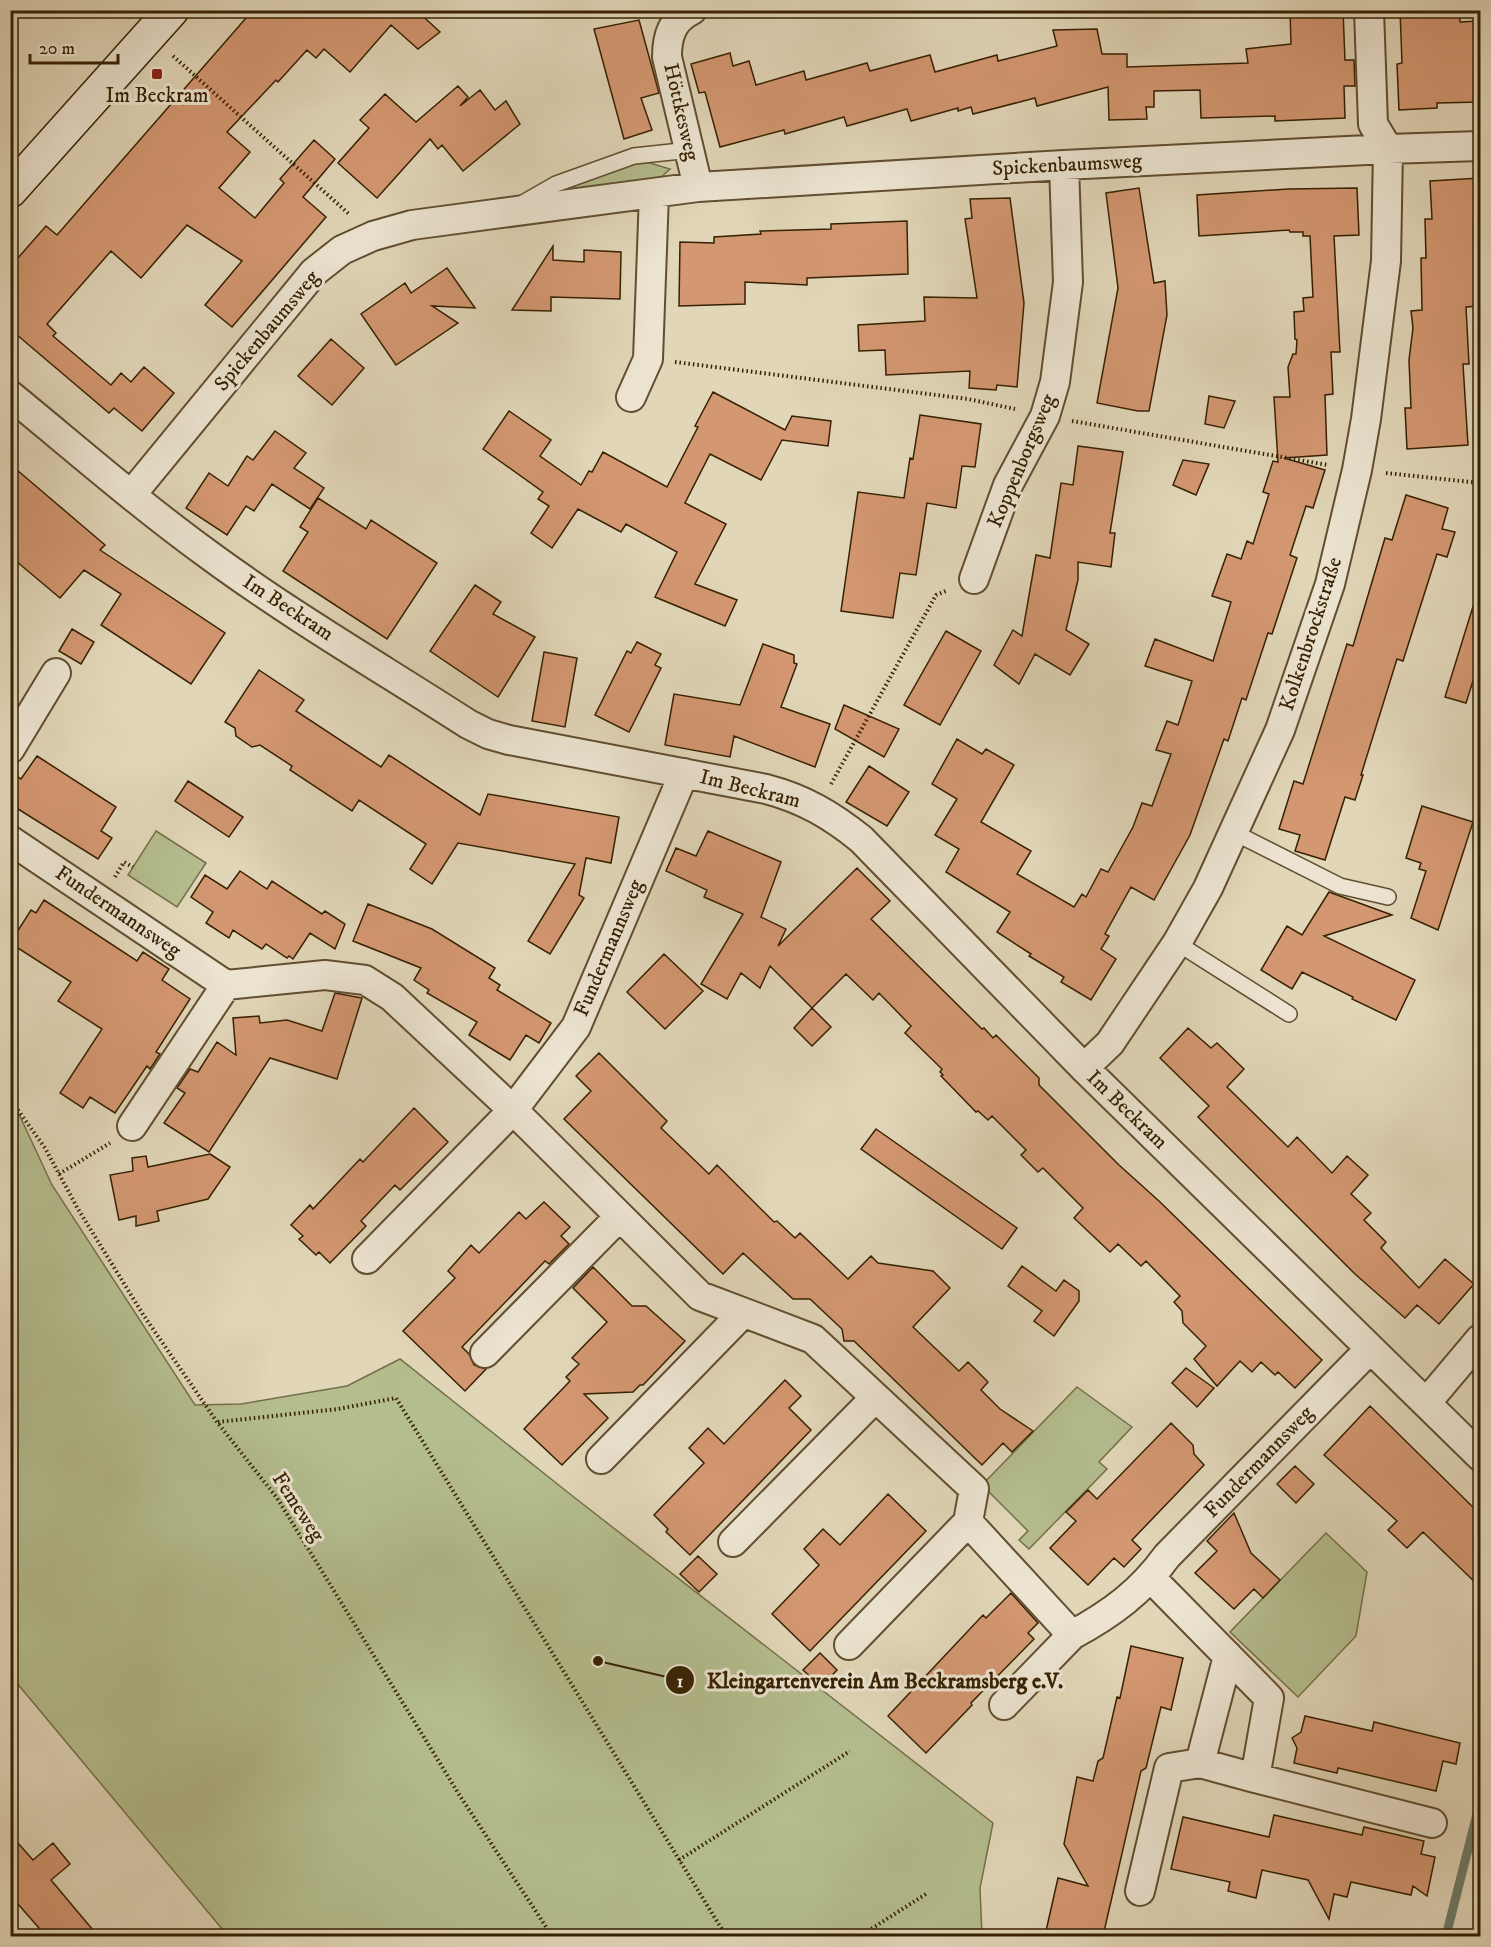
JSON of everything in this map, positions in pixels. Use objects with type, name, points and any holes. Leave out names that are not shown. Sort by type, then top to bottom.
[{"type":"main road","points":[[10,191],[172,10]]},
{"type":"street","name":"Höttkesweg","points":[[692,10],[677,21],[667,42],[667,57],[698,187]]},
{"type":"street","points":[[1369,10],[1373,124],[1388,149]]},
{"type":"street","name":"Spickenbaumsweg","points":[[131,495],[314,272],[342,250],[374,236],[412,225],[698,187],[1065,165],[1480,146]]},
{"type":"street","name":"Kolkenbrockstraße","points":[[1084,1068],[1110,1043],[1176,943],[1208,888],[1280,730],[1330,584],[1357,470],[1366,419],[1386,261],[1388,149]]},
{"type":"street","name":"Koppenborgsweg","points":[[974,579],[1008,485],[1045,416],[1056,382],[1068,282],[1065,165]]},
{"type":"street","points":[[631,397],[648,359],[654,194]]},
{"type":"street","name":"Im Beckram","points":[[10,395],[209,556],[468,724],[488,734],[509,740],[766,789],[792,796],[818,808],[861,839],[1084,1068],[1480,1456]]},
{"type":"street","points":[[10,749],[56,673]]},
{"type":"street","name":"Fundermannsweg","points":[[367,1258],[513,1110],[576,1027],[684,773]]},
{"type":"street","name":"Fundermannsweg","points":[[10,840],[226,985]]},
{"type":"street","points":[[132,1126],[226,985],[325,975],[365,980],[392,996],[513,1110],[700,1296],[813,1339],[974,1489],[968,1522],[849,1645]]},
{"type":"street","points":[[485,1353],[619,1217]]},
{"type":"street","points":[[601,1459],[742,1313]]},
{"type":"street","points":[[1427,1402],[1480,1338]]},
{"type":"street","name":"Fundermannsweg","points":[[1004,1705],[1072,1635],[1105,1618],[1151,1578],[1167,1556],[1370,1349]]},
{"type":"street","points":[[733,1542],[875,1398]]},
{"type":"street","points":[[968,1522],[1072,1635]]},
{"type":"street","points":[[1151,1578],[1269,1698],[1254,1778]]},
{"type":"street","points":[[1200,1763],[1228,1656]]},
{"type":"street","points":[[1140,1891],[1169,1768],[1200,1763],[1432,1823]]},
{"type":"lane","points":[[503,214],[556,184],[634,156],[690,150]]},
{"type":"lane","points":[[1233,832],[1340,886],[1388,897]]},
{"type":"lane","points":[[1176,943],[1289,1014]]},
{"type":"path","points":[[150,35],[374,236]]},
{"type":"path","points":[[818,808],[936,595],[974,579]]},
{"type":"path","name":"Femeweg","points":[[10,1099],[45,1148],[78,1209],[144,1316],[217,1422],[277,1498],[418,1729],[552,1936]]},
{"type":"path","points":[[59,1174],[111,1142],[132,1126]]},
{"type":"path","points":[[217,1422],[338,1409],[396,1398],[726,1936]]},
{"type":"path","points":[[679,1860],[850,1751]]},
{"type":"path","points":[[860,1936],[926,1894]]},
{"type":"green space","points":[[650,163],[670,169],[659,179],[566,192],[565,187],[633,164]]},
{"type":"green space","points":[[156,831],[206,863],[177,907],[128,875]]},
{"type":"green space","points":[[11,1097],[52,1185],[195,1405],[241,1404],[347,1386],[400,1359],[993,1823],[980,1888],[982,1936],[228,1936],[11,1676]]},
{"type":"green space","points":[[1077,1387],[1132,1427],[1099,1462],[1107,1469],[1029,1549],[1019,1540],[1028,1531],[982,1485]]},
{"type":"green space","points":[[1326,1533],[1367,1572],[1356,1636],[1298,1697],[1230,1632]]},
{"type":"building","points":[[253,10],[416,10],[440,32],[418,49],[391,25],[350,72],[324,49],[316,58],[307,50],[227,132],[250,152],[219,188],[255,218],[284,183],[280,179],[314,140],[335,159],[303,197],[326,217],[232,327],[205,305],[242,261],[187,225],[141,278],[111,251],[47,324],[56,333],[53,336],[111,385],[121,373],[131,382],[144,367],[174,393],[142,431],[114,408],[109,413],[10,329],[10,267],[46,226],[57,235]]},
{"type":"building","points":[[1290,10],[1343,10],[1345,60],[1354,60],[1355,86],[1344,86],[1345,118],[1275,121],[1275,116],[1201,118],[1200,90],[1154,91],[1154,107],[1146,107],[1147,119],[1109,120],[1108,87],[1037,106],[1035,98],[973,114],[971,107],[958,111],[958,108],[911,121],[907,109],[847,126],[844,117],[785,134],[784,130],[720,147],[705,92],[699,93],[691,64],[730,53],[733,66],[749,61],[756,85],[804,71],[806,80],[867,63],[870,71],[930,55],[935,72],[997,55],[998,61],[1057,46],[1053,30],[1097,29],[1102,54],[1127,54],[1127,67],[1248,63],[1246,49],[1291,44]]},
{"type":"building","points":[[1400,10],[1459,10],[1460,22],[1480,21],[1480,102],[1437,103],[1437,108],[1399,110],[1397,64],[1402,63]]},
{"type":"building","points":[[639,20],[659,93],[641,98],[652,130],[624,139],[594,29]]},
{"type":"building","points":[[458,86],[468,97],[460,106],[480,90],[495,110],[506,101],[520,124],[463,171],[442,145],[438,149],[430,139],[377,198],[338,163],[369,128],[360,120],[385,94],[416,122]]},
{"type":"building","points":[[1480,178],[1480,216],[1478,217],[1480,306],[1466,307],[1469,364],[1463,364],[1468,445],[1407,449],[1405,408],[1411,408],[1409,360],[1413,328],[1411,311],[1422,310],[1421,258],[1426,258],[1425,219],[1432,219],[1430,181]]},
{"type":"building","points":[[1139,188],[1154,283],[1165,281],[1167,315],[1149,411],[1097,403],[1118,288],[1106,193]]},
{"type":"building","points":[[1357,188],[1359,235],[1334,236],[1340,352],[1331,352],[1333,394],[1325,395],[1327,455],[1284,458],[1325,470],[1313,508],[1306,506],[1290,555],[1297,558],[1272,634],[1268,633],[1246,700],[1242,698],[1228,741],[1224,739],[1190,835],[1154,900],[1131,887],[1105,934],[1109,936],[1101,949],[1116,959],[1091,1000],[1061,982],[1064,977],[1029,956],[1031,954],[997,932],[1010,912],[946,872],[959,849],[935,835],[957,799],[932,784],[957,739],[982,754],[986,749],[1014,765],[981,822],[1031,851],[1017,874],[1074,907],[1082,894],[1086,897],[1101,869],[1108,872],[1133,827],[1142,803],[1152,806],[1171,754],[1156,750],[1167,721],[1178,725],[1192,681],[1145,666],[1155,639],[1213,661],[1231,602],[1212,596],[1227,554],[1241,559],[1247,541],[1253,544],[1269,494],[1263,492],[1273,461],[1278,462],[1274,397],[1290,397],[1288,367],[1293,354],[1296,354],[1297,340],[1295,339],[1294,312],[1304,311],[1303,298],[1313,297],[1310,236],[1303,236],[1303,232],[1290,232],[1289,230],[1199,236],[1197,195],[1288,189]]},
{"type":"building","points":[[1010,198],[1024,303],[1017,387],[997,385],[996,390],[969,388],[970,371],[886,375],[885,350],[859,351],[858,325],[925,321],[924,297],[977,298],[965,219],[972,218],[970,199]]},
{"type":"building","points":[[907,221],[908,274],[807,278],[807,285],[745,282],[745,304],[679,306],[680,242],[714,243],[714,237],[761,234],[760,231],[831,229],[831,224]]},
{"type":"building","points":[[553,246],[553,260],[584,262],[584,250],[621,252],[620,299],[551,297],[551,311],[512,310]]},
{"type":"building","points":[[447,268],[475,308],[432,306],[458,323],[396,365],[361,314],[405,283],[411,293]]},
{"type":"building","points":[[331,339],[364,368],[332,405],[298,376]]},
{"type":"building","points":[[713,392],[785,430],[792,416],[831,421],[828,446],[782,440],[761,480],[710,454],[685,503],[726,524],[695,584],[737,600],[725,626],[655,597],[677,552],[626,524],[621,532],[578,509],[552,548],[531,533],[549,506],[538,499],[543,492],[483,449],[509,411],[551,440],[540,456],[581,485],[589,471],[592,472],[603,452],[667,487]]},
{"type":"building","points":[[1209,396],[1235,401],[1224,428],[1205,424]]},
{"type":"building","points":[[920,415],[981,424],[975,467],[962,466],[956,508],[927,503],[916,575],[900,573],[893,618],[841,611],[858,492],[904,498]]},
{"type":"building","points":[[275,431],[306,453],[294,468],[324,488],[310,509],[272,484],[254,511],[246,506],[227,535],[186,508],[209,473],[228,486],[247,456],[253,460]]},
{"type":"building","points":[[1078,446],[1123,452],[1110,533],[1115,533],[1111,567],[1078,562],[1078,580],[1066,630],[1089,644],[1070,675],[1035,654],[1019,684],[994,665],[1013,630],[1022,636],[1036,555],[1050,558],[1061,483],[1073,485]]},
{"type":"building","points":[[1183,460],[1209,464],[1196,495],[1173,485]]},
{"type":"building","points":[[10,464],[105,545],[100,550],[225,633],[191,684],[101,625],[121,594],[84,570],[60,598],[10,556]]},
{"type":"building","points":[[1406,495],[1448,508],[1442,529],[1455,532],[1447,557],[1437,554],[1403,661],[1397,659],[1355,800],[1345,797],[1325,860],[1295,851],[1300,835],[1279,829],[1294,781],[1303,784],[1347,644],[1353,646],[1385,538],[1392,540]]},
{"type":"building","points":[[318,498],[366,529],[371,520],[437,563],[387,639],[283,571],[308,532],[300,527]]},
{"type":"building","points":[[475,585],[501,602],[493,614],[535,637],[498,697],[430,651]]},
{"type":"building","points":[[1475,600],[1480,601],[1480,659],[1466,703],[1445,697]]},
{"type":"building","points":[[72,629],[94,642],[81,664],[59,651]]},
{"type":"building","points":[[946,631],[981,651],[940,725],[904,705]]},
{"type":"building","points":[[637,642],[661,654],[655,665],[661,668],[629,732],[595,715],[627,651],[631,653]]},
{"type":"building","points":[[763,644],[794,655],[794,663],[797,664],[781,707],[830,724],[815,767],[734,736],[730,757],[665,745],[674,694],[740,705]]},
{"type":"building","points":[[544,652],[577,658],[565,727],[532,721]]},
{"type":"building","points":[[259,670],[304,700],[296,711],[381,767],[389,755],[480,815],[488,794],[619,817],[611,863],[586,858],[579,895],[584,898],[550,954],[528,941],[575,864],[458,843],[432,884],[410,869],[426,844],[359,800],[352,811],[290,770],[292,766],[260,745],[252,747],[236,736],[235,728],[225,722]]},
{"type":"building","points":[[844,705],[899,729],[884,757],[835,729]]},
{"type":"building","points":[[37,756],[116,807],[101,831],[112,838],[98,859],[10,804],[10,772],[21,779]]},
{"type":"building","points":[[869,766],[909,792],[887,826],[846,802]]},
{"type":"building","points":[[188,781],[243,817],[229,837],[175,801]]},
{"type":"building","points":[[1422,806],[1473,822],[1438,930],[1411,918],[1426,871],[1419,869],[1421,863],[1406,858]]},
{"type":"building","points":[[708,831],[781,862],[761,917],[786,929],[778,946],[857,868],[890,901],[871,919],[982,1029],[984,1028],[993,1038],[996,1035],[1039,1078],[1039,1085],[1119,1165],[1322,1360],[1295,1388],[1278,1372],[1275,1375],[1261,1362],[1252,1372],[1240,1361],[1217,1386],[1194,1359],[1206,1346],[1183,1323],[1182,1311],[1174,1302],[1180,1296],[1146,1261],[1141,1266],[1118,1244],[1110,1252],[1074,1218],[1083,1208],[1043,1168],[1038,1172],[1021,1155],[1026,1150],[992,1116],[988,1120],[978,1111],[976,1112],[941,1076],[943,1075],[940,1072],[942,1069],[905,1033],[911,1026],[879,993],[873,1000],[846,974],[812,1008],[770,966],[760,988],[741,973],[727,999],[701,984],[743,914],[704,897],[707,890],[666,871],[676,848],[696,856]]},
{"type":"building","points":[[240,871],[267,889],[272,881],[322,914],[325,911],[345,924],[335,949],[310,933],[293,959],[289,956],[287,958],[266,944],[262,949],[233,930],[229,938],[206,923],[213,912],[191,897],[205,875],[227,889]]},
{"type":"building","points":[[1329,892],[1392,915],[1324,936],[1415,980],[1396,1020],[1302,972],[1292,989],[1261,970],[1287,926],[1302,935]]},
{"type":"building","points":[[44,900],[137,961],[143,952],[169,969],[162,980],[190,999],[156,1052],[160,1054],[150,1069],[147,1066],[115,1113],[90,1097],[83,1108],[60,1093],[102,1029],[58,1001],[71,982],[10,943],[31,910],[36,913]]},
{"type":"building","points":[[368,904],[432,929],[495,968],[489,978],[500,985],[497,990],[551,1023],[539,1043],[526,1035],[510,1060],[469,1035],[477,1022],[427,993],[429,990],[414,980],[421,968],[353,941]]},
{"type":"building","points":[[664,954],[703,991],[665,1029],[627,992]]},
{"type":"building","points":[[335,993],[362,998],[337,1079],[270,1058],[209,1152],[164,1123],[185,1093],[177,1088],[190,1069],[198,1072],[217,1042],[236,1055],[233,1018],[259,1016],[260,1023],[287,1020],[322,1031]]},
{"type":"building","points":[[812,1008],[831,1027],[812,1046],[794,1028]]},
{"type":"building","points":[[1188,1028],[1211,1048],[1217,1043],[1244,1069],[1227,1087],[1288,1147],[1297,1137],[1332,1173],[1347,1156],[1368,1175],[1351,1194],[1371,1213],[1364,1220],[1386,1242],[1381,1248],[1419,1288],[1445,1259],[1474,1284],[1439,1324],[1417,1305],[1405,1318],[1355,1274],[1198,1117],[1209,1106],[1160,1058]]},
{"type":"building","points":[[599,1053],[667,1121],[661,1128],[709,1174],[717,1165],[774,1222],[777,1221],[795,1238],[800,1233],[848,1279],[871,1256],[878,1263],[933,1271],[950,1288],[913,1327],[959,1371],[968,1362],[988,1382],[981,1390],[1000,1409],[1033,1431],[1012,1452],[1003,1443],[982,1465],[854,1341],[844,1341],[842,1329],[810,1299],[793,1299],[743,1253],[723,1274],[564,1119],[591,1091],[576,1076]]},
{"type":"building","points":[[414,1108],[448,1142],[400,1190],[395,1185],[361,1221],[366,1226],[330,1263],[319,1252],[316,1255],[299,1239],[303,1236],[291,1225],[310,1205],[313,1209],[360,1159],[363,1162]]},
{"type":"building","points":[[876,1129],[1017,1228],[1002,1249],[861,1149]]},
{"type":"building","points":[[210,1154],[230,1167],[208,1199],[157,1211],[159,1221],[136,1226],[136,1216],[119,1220],[110,1175],[133,1171],[132,1158],[146,1156],[148,1167]]},
{"type":"building","points":[[544,1202],[570,1227],[561,1236],[569,1244],[549,1264],[545,1261],[462,1347],[469,1354],[474,1365],[486,1369],[465,1391],[403,1331],[455,1278],[448,1271],[471,1245],[479,1253],[519,1212],[526,1219]]},
{"type":"building","points":[[1022,1266],[1056,1291],[1064,1280],[1079,1291],[1079,1301],[1054,1336],[1034,1321],[1042,1311],[1008,1286]]},
{"type":"building","points":[[593,1267],[632,1306],[646,1306],[685,1341],[643,1385],[633,1392],[584,1394],[608,1418],[562,1465],[524,1429],[570,1381],[566,1377],[579,1364],[572,1358],[607,1322],[573,1288]]},
{"type":"building","points":[[1186,1368],[1214,1388],[1197,1407],[1172,1383]]},
{"type":"building","points":[[785,1380],[801,1396],[789,1408],[811,1430],[690,1555],[666,1532],[668,1529],[654,1515],[704,1463],[689,1448],[708,1428],[724,1444]]},
{"type":"building","points":[[1370,1406],[1480,1514],[1480,1587],[1423,1532],[1407,1548],[1388,1530],[1397,1521],[1324,1455]]},
{"type":"building","points":[[1171,1423],[1193,1445],[1194,1454],[1204,1465],[1132,1540],[1141,1549],[1124,1567],[1114,1558],[1088,1585],[1050,1548],[1076,1521],[1066,1512],[1088,1490],[1097,1499]]},
{"type":"building","points":[[1295,1466],[1314,1484],[1296,1503],[1277,1484]]},
{"type":"building","points":[[888,1494],[926,1531],[810,1651],[772,1614],[819,1565],[804,1549],[823,1529],[840,1545]]},
{"type":"building","points":[[1234,1513],[1251,1553],[1280,1580],[1263,1598],[1254,1589],[1234,1609],[1195,1573],[1217,1551],[1207,1541]]},
{"type":"building","points":[[698,1556],[717,1574],[699,1592],[680,1574]]},
{"type":"building","points":[[1011,1593],[1038,1623],[1028,1633],[1034,1639],[926,1753],[888,1716],[983,1615],[986,1618]]},
{"type":"building","points":[[1131,1646],[1183,1658],[1171,1710],[1161,1707],[1146,1768],[1141,1771],[1103,1936],[1049,1936],[1050,1932],[1046,1931],[1058,1878],[1088,1886],[1064,1844],[1077,1777],[1093,1781],[1098,1761],[1103,1758],[1117,1697],[1120,1698]]},
{"type":"building","points":[[820,1653],[837,1670],[821,1687],[803,1670]]},
{"type":"building","points":[[1305,1716],[1372,1731],[1374,1722],[1460,1743],[1456,1764],[1443,1761],[1436,1791],[1338,1768],[1337,1773],[1294,1763],[1297,1748],[1292,1738],[1301,1732]]},
{"type":"building","points":[[1274,1815],[1362,1835],[1364,1827],[1424,1841],[1421,1854],[1435,1857],[1427,1896],[1413,1886],[1411,1895],[1351,1882],[1347,1897],[1334,1894],[1329,1919],[1308,1880],[1262,1870],[1256,1898],[1228,1891],[1230,1882],[1171,1869],[1183,1817],[1269,1837]]},
{"type":"building","points":[[10,1834],[33,1860],[53,1843],[70,1864],[51,1880],[98,1936],[46,1936],[10,1895]]},
{"type":"waterway","points":[[1446,1936],[1480,1802]]},
{"type":"place","name":"Im Beckram","points":[[157,74]]},
{"type":"place","name":"Kleingartenverein Am Beckramsberg e.V.","points":[[598,1661]]}]
